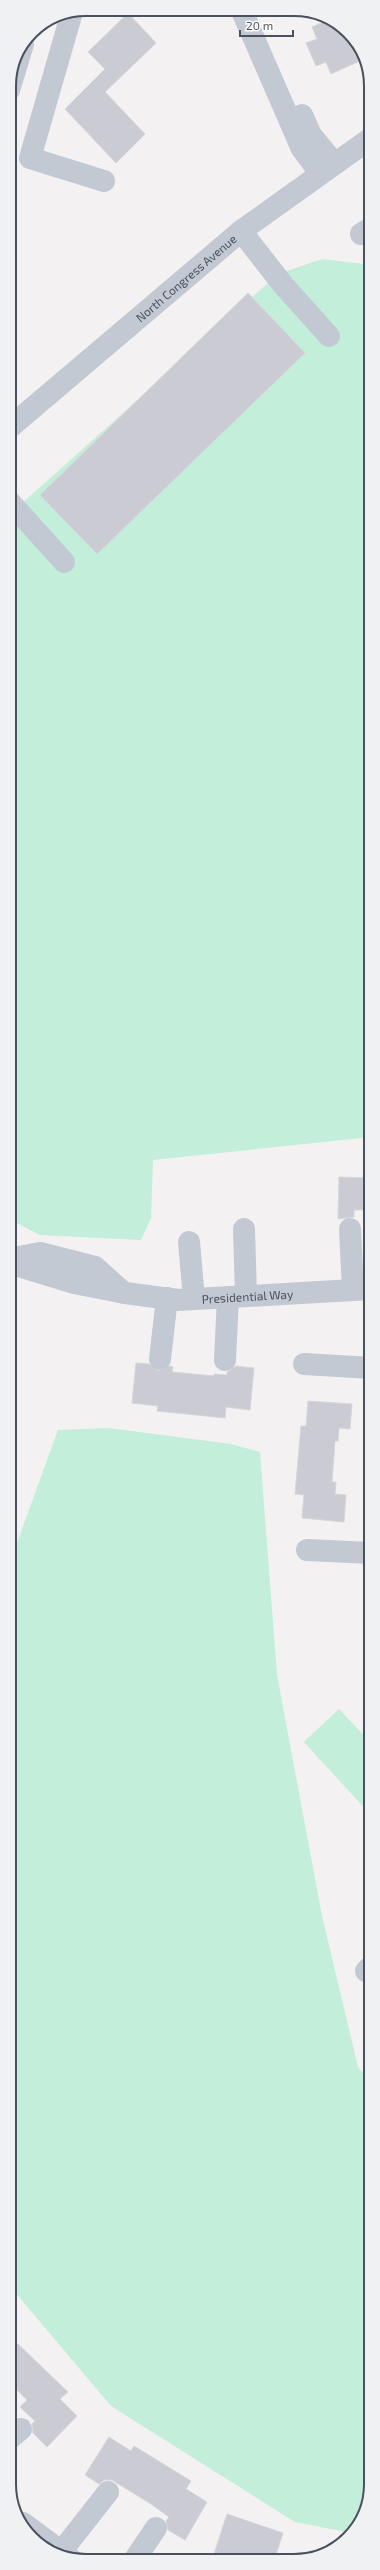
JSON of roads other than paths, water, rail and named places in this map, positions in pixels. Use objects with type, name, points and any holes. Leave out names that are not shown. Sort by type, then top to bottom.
[{"type":"street","points":[[244,16],[302,149],[327,168]]},
{"type":"street","points":[[259,16],[327,168]]},
{"type":"street","points":[[70,17],[30,158],[104,181]]},
{"type":"street","name":"North Congress Avenue","points":[[16,422],[241,231],[364,143]]},
{"type":"street","points":[[241,231],[284,286],[329,336]]},
{"type":"street","points":[[16,509],[64,562]]},
{"type":"street","points":[[225,1360],[237,1296],[244,1229]]},
{"type":"street","points":[[350,1229],[362,1290]]},
{"type":"street","points":[[189,1242],[194,1299]]},
{"type":"street","points":[[16,1258],[40,1253],[95,1267],[125,1293]]},
{"type":"street","name":"Presidential Way","points":[[16,1265],[74,1283],[125,1293],[167,1298],[194,1299],[362,1290]]},
{"type":"street","name":"Presidential Way","points":[[16,1273],[22,1279],[85,1296],[92,1297],[125,1293]]},
{"type":"street","points":[[160,1359],[167,1298]]},
{"type":"street","points":[[304,1364],[364,1368]]},
{"type":"street","points":[[307,1550],[364,1553]]},
{"type":"street","points":[[68,2552],[108,2492]]},
{"type":"street","points":[[138,2554],[156,2528]]},
{"type":"street","points":[[35,2532],[56,2547]]}]
